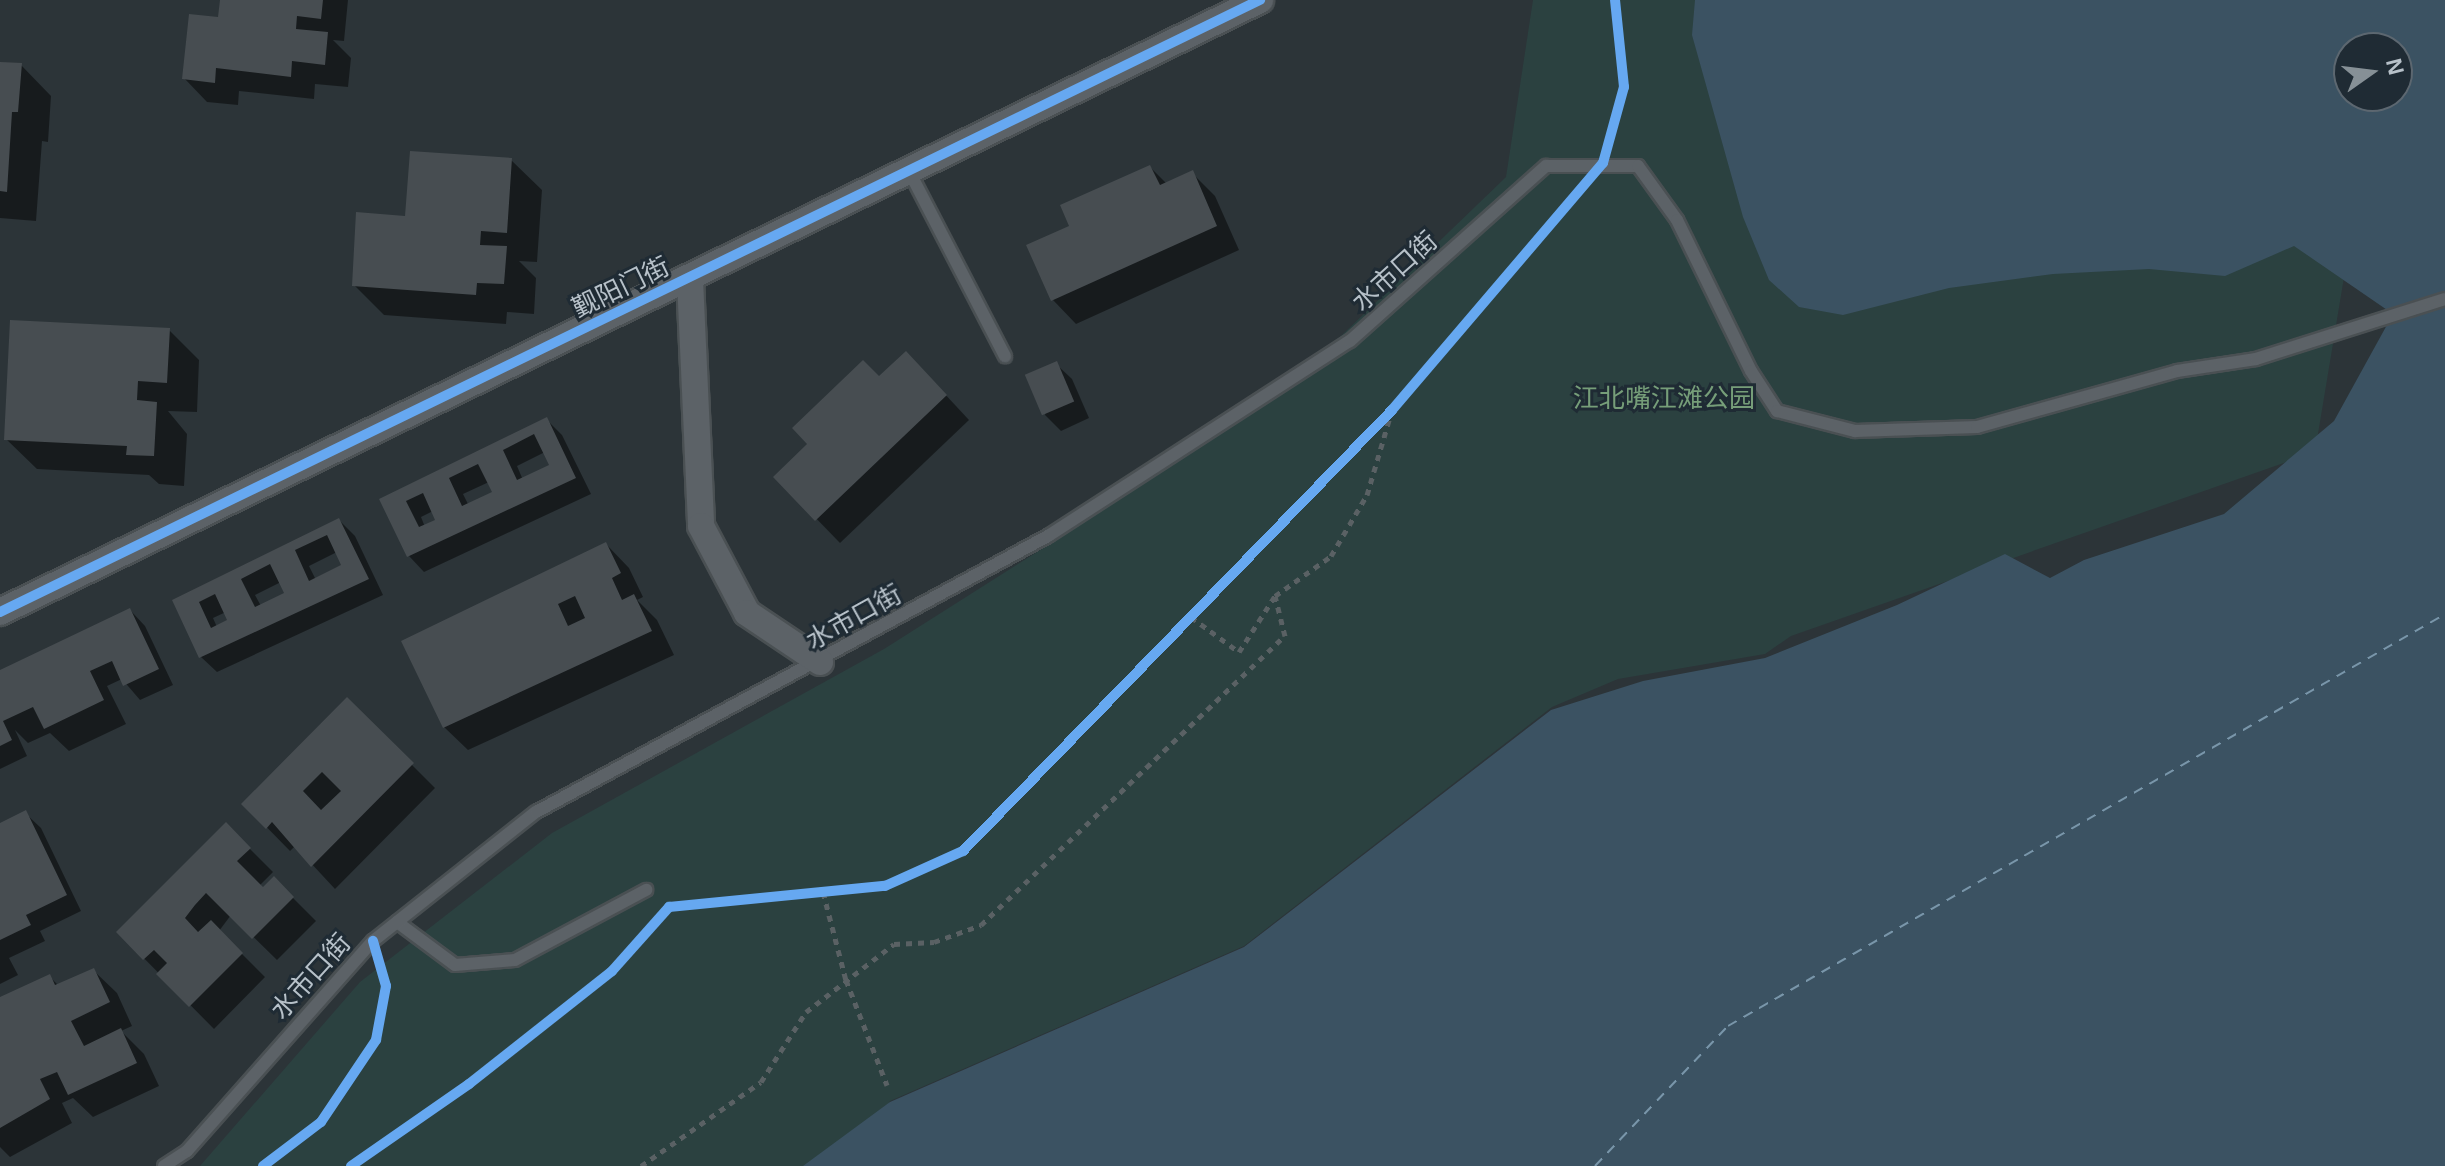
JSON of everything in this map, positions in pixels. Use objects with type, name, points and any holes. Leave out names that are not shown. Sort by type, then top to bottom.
[{"type":"street","name":"觐阳门街","points":[[0,612],[690,280],[908,169],[1260,0]]},
{"type":"street","points":[[690,280],[701,526],[747,613],[820,662]]},
{"type":"lane","name":"水市口街","points":[[164,1166],[187,1151],[373,941],[536,812],[820,662],[1048,536],[1350,341],[1546,166],[1603,163],[1638,166],[1677,220],[1751,371],[1777,411],[1855,431],[1977,427],[2223,363],[2256,359],[2445,299]]},
{"type":"lane","points":[[908,169],[1005,356]]},
{"type":"lane","points":[[397,922],[455,965],[515,960],[646,890]]},
{"type":"path","points":[[1371,431],[1402,398]]},
{"type":"path","points":[[1191,617],[1239,652],[1275,596],[1331,556],[1367,495],[1392,410]]},
{"type":"path","points":[[641,1166],[761,1082],[806,1012],[894,944],[934,942],[981,925],[1285,636],[1275,596]]},
{"type":"path","points":[[1180,628],[1201,606]]},
{"type":"path","points":[[807,893],[838,890]]},
{"type":"path","points":[[823,892],[846,980],[887,1085]]},
{"type":"green space","name":"江北嘴江滩公园","points":[[1533,0],[1799,0],[2353,223],[2315,452],[1791,636],[1765,654],[1618,679],[1552,707],[1244,946],[890,1101],[855,1166],[200,1166],[360,982],[552,833],[884,649],[1056,540],[1341,336],[1506,177]]},
{"type":"water","points":[[1695,0],[2445,0],[2445,1166],[803,1166],[890,1102],[1244,947],[1551,710],[1643,681],[1765,658],[1897,605],[2005,554],[2050,578],[2084,560],[2224,514],[2334,421],[2393,314],[2294,246],[2225,276],[2149,269],[2053,274],[1949,288],[1843,315],[1799,307],[1769,280],[1743,217],[1692,35]]},
{"type":"building","points":[[220,0],[323,0],[321,19],[297,16],[296,29],[328,32],[325,65],[292,61],[291,77],[216,68],[215,83],[182,79],[189,14],[218,17]]},
{"type":"building","points":[[0,62],[22,63],[18,112],[12,112],[7,192],[0,191]]},
{"type":"building","points":[[410,151],[512,158],[507,233],[481,231],[480,245],[507,246],[504,284],[477,283],[476,295],[352,286],[356,212],[405,216]]},
{"type":"building","points":[[1150,165],[1160,185],[1193,170],[1217,226],[1051,301],[1026,245],[1069,226],[1060,205]]},
{"type":"building","points":[[10,320],[170,328],[167,383],[138,381],[137,400],[157,402],[154,456],[126,455],[127,446],[4,440]]},
{"type":"building","points":[[906,351],[947,395],[815,521],[773,477],[807,444],[792,428],[863,360],[879,376]]},
{"type":"building","points":[[1057,361],[1074,402],[1042,415],[1025,375]]},
{"type":"building","points":[[547,417],[576,478],[407,557],[379,499]],"holes":[[[534,434],[549,465],[517,480],[503,450]],[[478,464],[492,492],[462,506],[449,478]],[[423,493],[435,520],[419,527],[406,501]]]},
{"type":"building","points":[[339,518],[369,579],[199,658],[172,600]],"holes":[[[327,535],[341,565],[309,581],[295,550]],[[270,564],[284,593],[255,607],[241,579]],[[215,594],[227,620],[211,628],[199,602]]]},
{"type":"building","points":[[606,542],[621,573],[612,578],[622,600],[634,594],[652,631],[443,728],[401,641]],"holes":[[[575,596],[585,618],[568,626],[558,604]]]},
{"type":"building","points":[[130,608],[159,669],[123,686],[112,661],[90,671],[104,700],[44,729],[33,707],[3,721],[12,740],[0,746],[0,670]]},
{"type":"building","points":[[347,697],[414,763],[311,867],[272,822],[266,829],[241,804]],"holes":[[[322,772],[341,791],[321,810],[303,791]]]},
{"type":"building","points":[[26,810],[67,895],[26,915],[31,925],[0,940],[0,823]]},
{"type":"building","points":[[226,822],[251,848],[237,861],[263,887],[274,876],[294,897],[252,939],[206,893],[185,918],[198,932],[211,920],[243,953],[189,1007],[156,974],[167,963],[154,950],[143,960],[116,932]]},
{"type":"building","points":[[94,968],[110,1002],[71,1021],[84,1046],[121,1028],[137,1063],[68,1095],[57,1072],[40,1079],[50,1099],[0,1128],[0,997],[50,974],[55,985]]},
{"type":"ferry route","points":[[1595,1166],[1728,1026],[2445,614]]},
{"type":"cycle path","points":[[0,612],[1260,0]]},
{"type":"cycle path","points":[[351,1166],[469,1084],[612,971],[669,907],[885,886],[963,851],[1392,410],[1603,163],[1624,87],[1615,0]]},
{"type":"cycle path","points":[[263,1166],[321,1122],[376,1040],[386,986],[373,941]]}]
